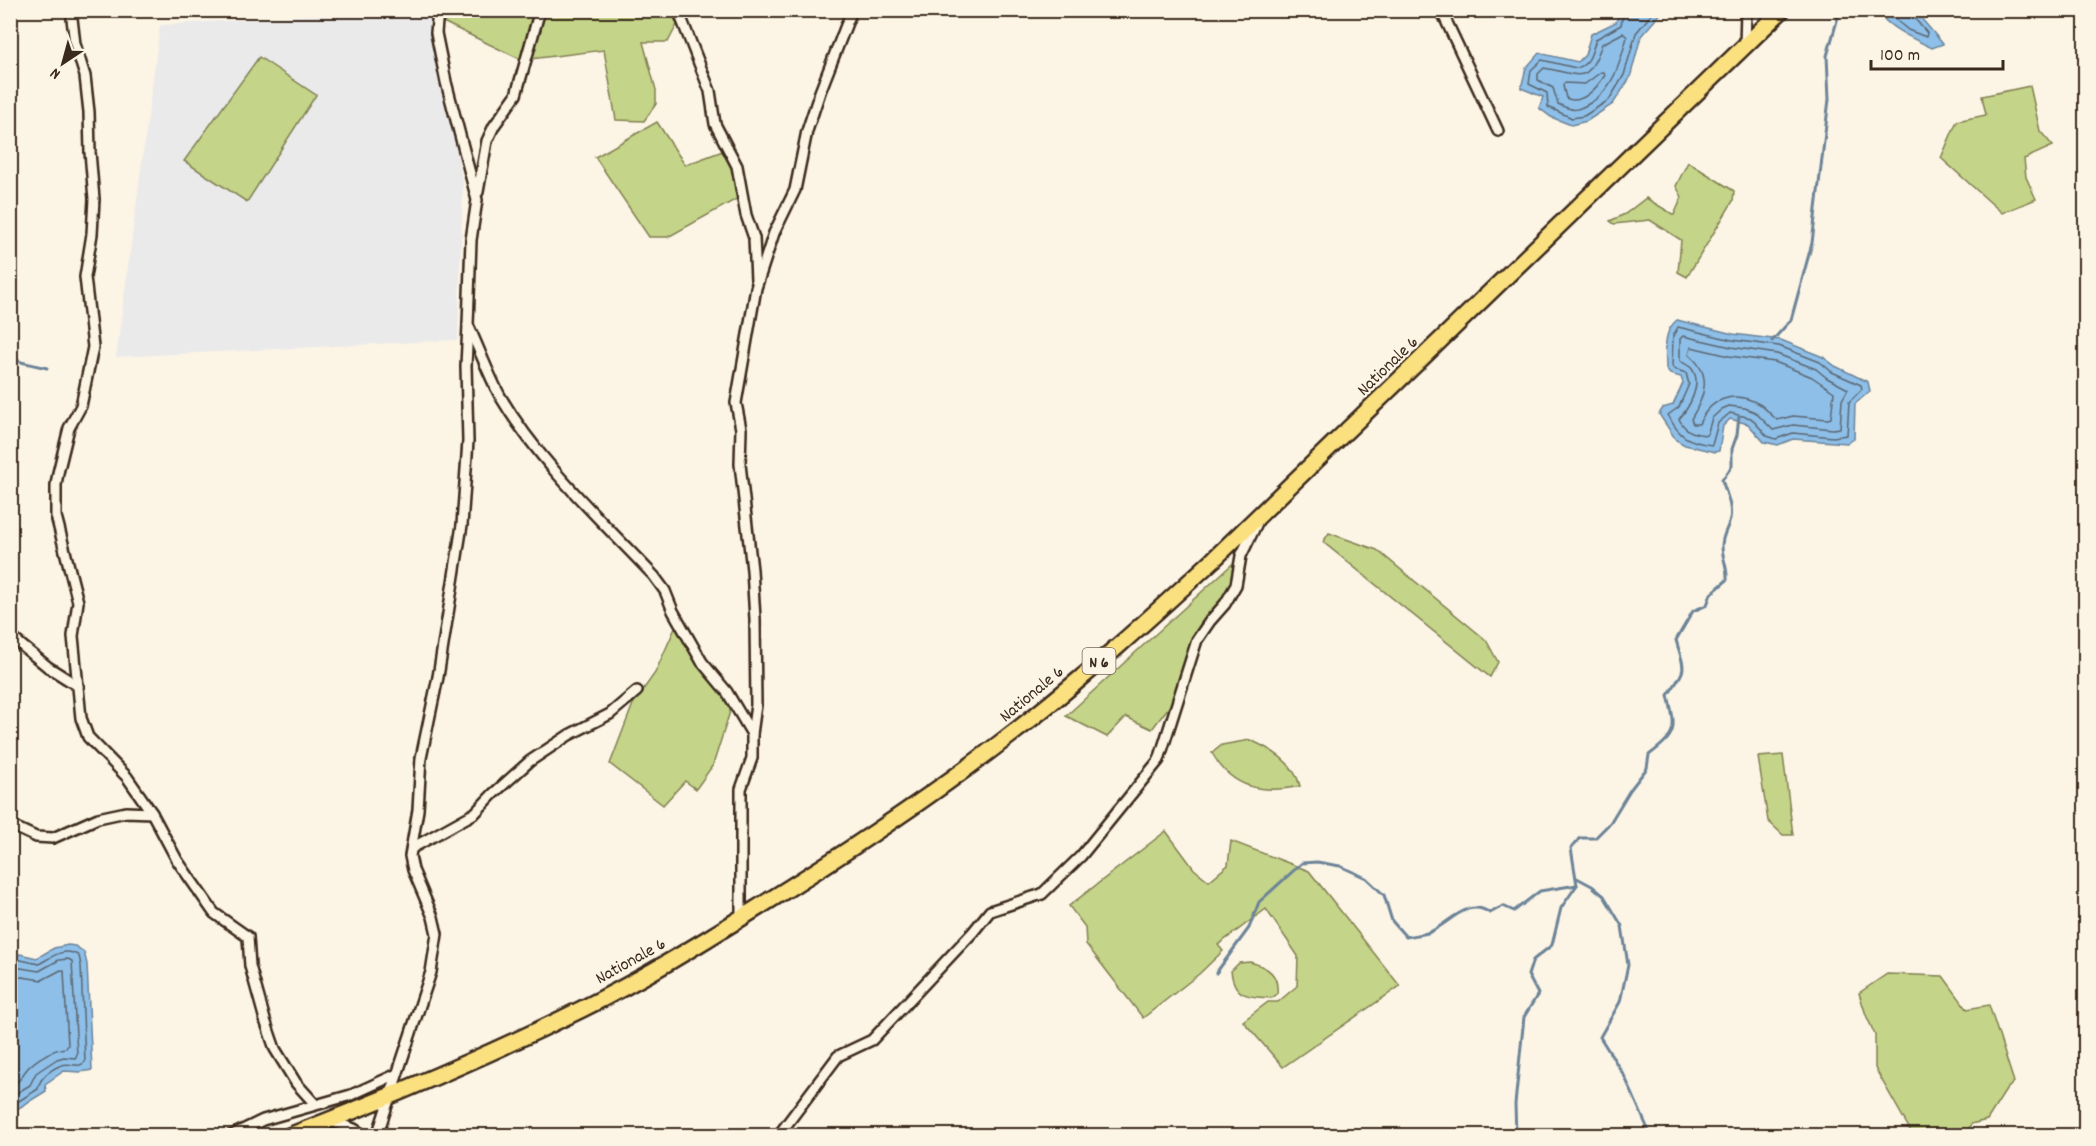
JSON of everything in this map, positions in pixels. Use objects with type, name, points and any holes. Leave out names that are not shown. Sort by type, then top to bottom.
[{"type":"main road","name":"Nationale 6","points":[[289,1136],[513,1042],[584,1008],[741,918],[869,837],[1014,732],[1161,608],[1782,10]]},
{"type":"street","points":[[71,10],[75,44],[85,76],[89,112],[94,199],[92,234],[85,277],[93,347],[81,406],[69,428],[56,485],[56,516],[78,602],[74,636],[81,718],[88,737],[127,777],[152,813],[177,860],[214,913],[248,937],[250,966],[275,1049],[296,1083],[315,1104]]},
{"type":"street","points":[[438,10],[436,33],[444,72],[477,200]]},
{"type":"street","points":[[377,1136],[431,972],[437,934],[410,856],[418,810],[421,758],[438,676],[462,525],[468,441],[466,366],[471,240],[480,174],[487,141],[494,126],[516,95],[540,10]]},
{"type":"street","points":[[678,10],[710,91],[715,124],[737,166],[746,215],[754,238],[756,288]]},
{"type":"street","points":[[741,918],[741,789],[752,758],[752,734],[756,705],[752,570],[741,471],[741,429],[736,403],[756,288],[774,233],[795,190],[810,122],[852,10]]},
{"type":"street","points":[[1441,10],[1498,131]]},
{"type":"street","points":[[1745,46],[1746,10]]},
{"type":"street","points":[[468,325],[500,395],[524,430],[565,482],[654,576],[665,591],[702,663],[727,692],[752,734]]},
{"type":"street","points":[[778,1136],[838,1056],[872,1040],[990,911],[1042,894],[1081,856],[1159,760],[1197,640],[1226,604],[1236,585],[1241,556],[1262,512]]},
{"type":"street","points":[[10,636],[48,667],[78,686]]},
{"type":"street","points":[[412,848],[475,813],[530,761],[569,735],[610,714],[637,691]]},
{"type":"street","points":[[10,825],[36,837],[53,838],[98,818],[126,812],[152,813]]},
{"type":"street","points":[[230,1136],[263,1120],[351,1095],[397,1074]]},
{"type":"street","points":[[328,1121],[354,1129],[365,1136]]},
{"type":"shaded area","points":[[374,11],[429,11],[463,183],[458,340],[116,357],[160,25]]},
{"type":"green space","points":[[438,10],[678,10],[680,19],[668,42],[643,42],[656,90],[656,104],[644,121],[616,120],[604,50],[522,60],[443,22],[437,18]]},
{"type":"green space","points":[[259,57],[316,95],[247,202],[184,161]]},
{"type":"green space","points":[[2030,86],[2040,131],[2053,146],[2024,159],[2026,177],[2036,199],[2002,213],[1941,158],[1957,121],[1986,115],[1982,96]]},
{"type":"green space","points":[[657,122],[685,165],[728,149],[744,195],[668,237],[649,237],[595,157]]},
{"type":"green space","points":[[1688,162],[1734,191],[1733,201],[1687,277],[1678,272],[1681,240],[1650,220],[1614,224],[1610,221],[1625,214],[1646,198],[1674,215],[1682,197],[1676,186]]},
{"type":"green space","points":[[1329,533],[1377,550],[1486,640],[1498,662],[1490,677],[1323,542]]},
{"type":"green space","points":[[1241,556],[1236,585],[1197,640],[1182,690],[1152,729],[1126,717],[1107,737],[1066,716]]},
{"type":"green space","points":[[679,619],[733,702],[713,765],[696,789],[685,781],[663,805],[610,764],[633,704],[655,673]]},
{"type":"green space","points":[[1250,740],[1281,757],[1293,770],[1300,786],[1261,789],[1250,786],[1229,774],[1212,753],[1222,745]]},
{"type":"green space","points":[[1783,755],[1793,835],[1783,835],[1768,821],[1758,757]]},
{"type":"green space","points":[[1166,831],[1194,869],[1209,881],[1228,865],[1231,841],[1309,871],[1400,986],[1283,1067],[1243,1021],[1268,1002],[1278,1002],[1297,986],[1298,956],[1266,909],[1218,945],[1223,951],[1199,974],[1143,1018],[1086,944],[1085,927],[1069,906]]},
{"type":"green space","points":[[1250,962],[1262,966],[1274,976],[1277,994],[1272,998],[1250,996],[1239,991],[1231,971],[1239,963]]},
{"type":"green space","points":[[1887,974],[1943,976],[1967,1009],[1989,1005],[2014,1082],[2006,1090],[1987,1120],[1971,1124],[1966,1135],[1913,1135],[1875,1068],[1875,1035],[1859,993]]},
{"type":"water","points":[[1619,11],[1663,11],[1641,36],[1630,78],[1613,104],[1587,121],[1571,125],[1551,117],[1539,108],[1543,97],[1521,88],[1526,68],[1539,53],[1578,62],[1585,55],[1591,34],[1616,22]]},
{"type":"water","points":[[1876,11],[1919,11],[1921,18],[1943,44],[1932,48],[1916,41],[1895,28]]},
{"type":"water","points":[[1677,320],[1733,334],[1781,340],[1823,357],[1835,366],[1868,382],[1870,391],[1855,404],[1854,439],[1847,443],[1793,439],[1778,445],[1764,442],[1748,424],[1730,419],[1723,426],[1719,451],[1685,445],[1676,440],[1659,414],[1663,408],[1673,405],[1683,383],[1681,377],[1670,374],[1666,369],[1667,336]]},
{"type":"water","points":[[75,946],[84,952],[87,964],[92,1070],[64,1071],[45,1084],[46,1091],[17,1109],[18,1115],[11,1117],[11,957],[20,954],[37,958],[54,948]]},
{"type":"waterway","points":[[1772,341],[1791,320],[1812,243],[1829,99],[1827,56],[1840,10]]},
{"type":"waterway","points":[[10,356],[21,362],[47,368]]},
{"type":"waterway","points":[[1516,1136],[1515,1104],[1524,1017],[1538,994],[1528,975],[1533,960],[1552,945],[1561,908],[1577,885],[1571,848],[1580,838],[1595,838],[1610,823],[1630,790],[1647,768],[1649,755],[1670,735],[1673,723],[1668,695],[1683,669],[1676,640],[1693,611],[1707,605],[1711,594],[1727,580],[1722,546],[1731,512],[1722,480],[1732,466],[1732,449],[1737,435],[1739,416]]},
{"type":"waterway","points":[[1216,973],[1249,928],[1259,902],[1302,863],[1317,862],[1340,866],[1366,878],[1384,895],[1392,921],[1406,937],[1430,932],[1467,910],[1482,909],[1490,913],[1503,906],[1514,911],[1540,891],[1577,885]]},
{"type":"waterway","points":[[1577,878],[1604,896],[1622,926],[1628,965],[1620,1002],[1600,1037],[1625,1077],[1651,1136]]}]
